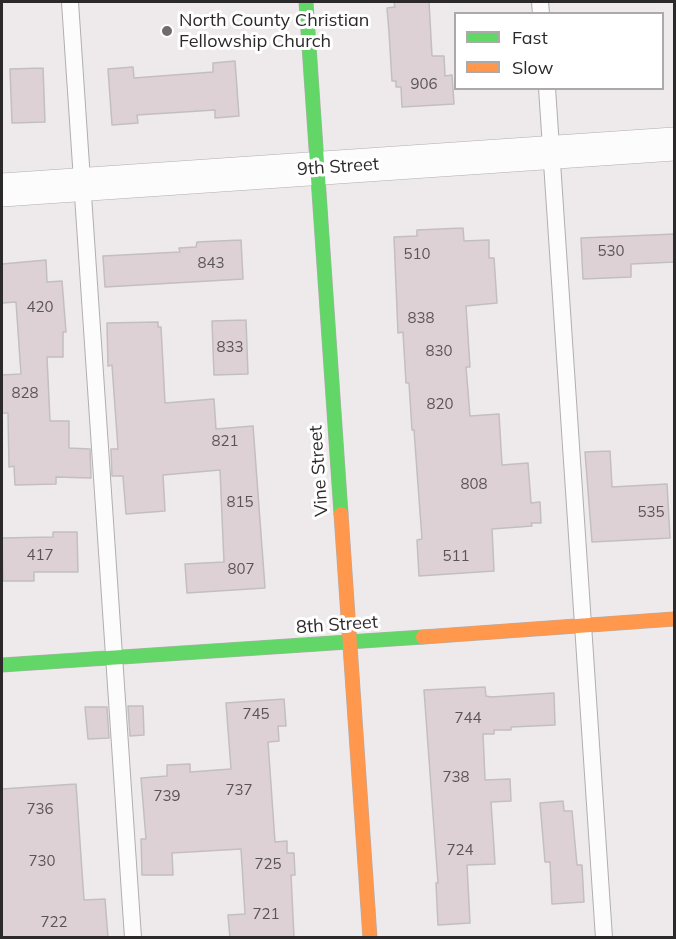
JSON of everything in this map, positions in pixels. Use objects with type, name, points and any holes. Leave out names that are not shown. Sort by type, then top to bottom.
[{"type":"street","name":"Vine Street","points":[[306,2],[370,938]]},
{"type":"street","name":"9th Street","points":[[2,190],[675,144]]},
{"type":"street","name":"8th Street","points":[[2,666],[675,619]]},
{"type":"lane","points":[[70,2],[133,938]]},
{"type":"lane","points":[[546,90],[604,938]]},
{"type":"building","points":[[394,2],[429,2],[432,56],[444,56],[445,76],[452,75],[454,104],[402,107],[401,87],[396,87],[396,81],[392,81],[387,8],[395,7]]},
{"type":"building","points":[[235,61],[239,116],[215,118],[215,110],[137,115],[138,123],[112,125],[108,69],[133,67],[134,78],[213,72],[213,63]]},
{"type":"building","points":[[43,68],[45,122],[12,123],[10,69]]},
{"type":"building","points":[[463,228],[464,241],[489,240],[489,258],[494,258],[497,303],[466,306],[470,367],[466,367],[470,416],[499,414],[502,465],[528,463],[531,503],[540,502],[541,523],[531,523],[532,526],[492,529],[494,571],[419,576],[417,540],[422,539],[414,430],[412,430],[409,383],[406,383],[403,332],[398,333],[394,237],[417,236],[417,230]]},
{"type":"building","points":[[675,234],[675,262],[631,264],[631,277],[583,279],[581,238]]},
{"type":"building","points":[[241,240],[243,279],[105,287],[103,256],[180,252],[179,248],[196,247],[197,242]]},
{"type":"building","points":[[46,260],[47,282],[62,281],[66,332],[63,332],[63,357],[47,357],[50,421],[69,421],[69,448],[90,449],[91,478],[56,477],[56,484],[15,485],[14,466],[9,467],[8,413],[2,413],[2,375],[21,374],[16,302],[2,303],[2,264]]},
{"type":"building","points":[[246,320],[248,374],[214,375],[212,321]]},
{"type":"building","points":[[158,322],[158,327],[161,327],[165,403],[214,399],[216,429],[253,426],[265,588],[187,593],[185,564],[224,562],[220,470],[163,475],[165,511],[126,514],[123,476],[112,476],[111,449],[118,449],[112,365],[108,366],[107,323]]},
{"type":"building","points":[[610,451],[612,487],[667,484],[670,538],[592,542],[585,452]]},
{"type":"building","points":[[53,532],[77,532],[78,572],[34,572],[34,581],[3,581],[2,538],[53,537]]},
{"type":"building","points":[[485,687],[486,696],[491,697],[554,693],[555,725],[511,727],[511,730],[494,730],[494,734],[483,734],[485,780],[510,779],[511,801],[491,802],[495,864],[467,865],[470,923],[438,925],[436,883],[438,883],[424,690]]},
{"type":"building","points":[[284,699],[286,726],[278,726],[279,741],[268,742],[275,842],[287,841],[287,853],[294,853],[295,875],[291,875],[294,938],[230,938],[228,915],[245,914],[241,849],[172,853],[173,875],[142,875],[141,839],[146,839],[141,778],[167,776],[167,765],[190,764],[190,772],[231,769],[226,703]]},
{"type":"building","points":[[128,706],[143,706],[144,735],[130,736]]},
{"type":"building","points":[[85,707],[107,707],[109,738],[88,739]]},
{"type":"building","points":[[76,784],[84,900],[105,899],[108,938],[2,938],[2,789]]},
{"type":"building","points":[[563,801],[564,811],[572,811],[577,865],[582,865],[584,902],[552,904],[550,862],[545,862],[540,803]]},
{"type":"traffic: fast","points":[[306,2],[341,514]]},
{"type":"traffic: fast","points":[[2,665],[423,637]]},
{"type":"traffic: slow","points":[[341,514],[370,938]]},
{"type":"traffic: slow","points":[[423,637],[674,619]]},
{"type":"place","name":"North County Christian Fellowship Church","points":[[167,31]]}]
